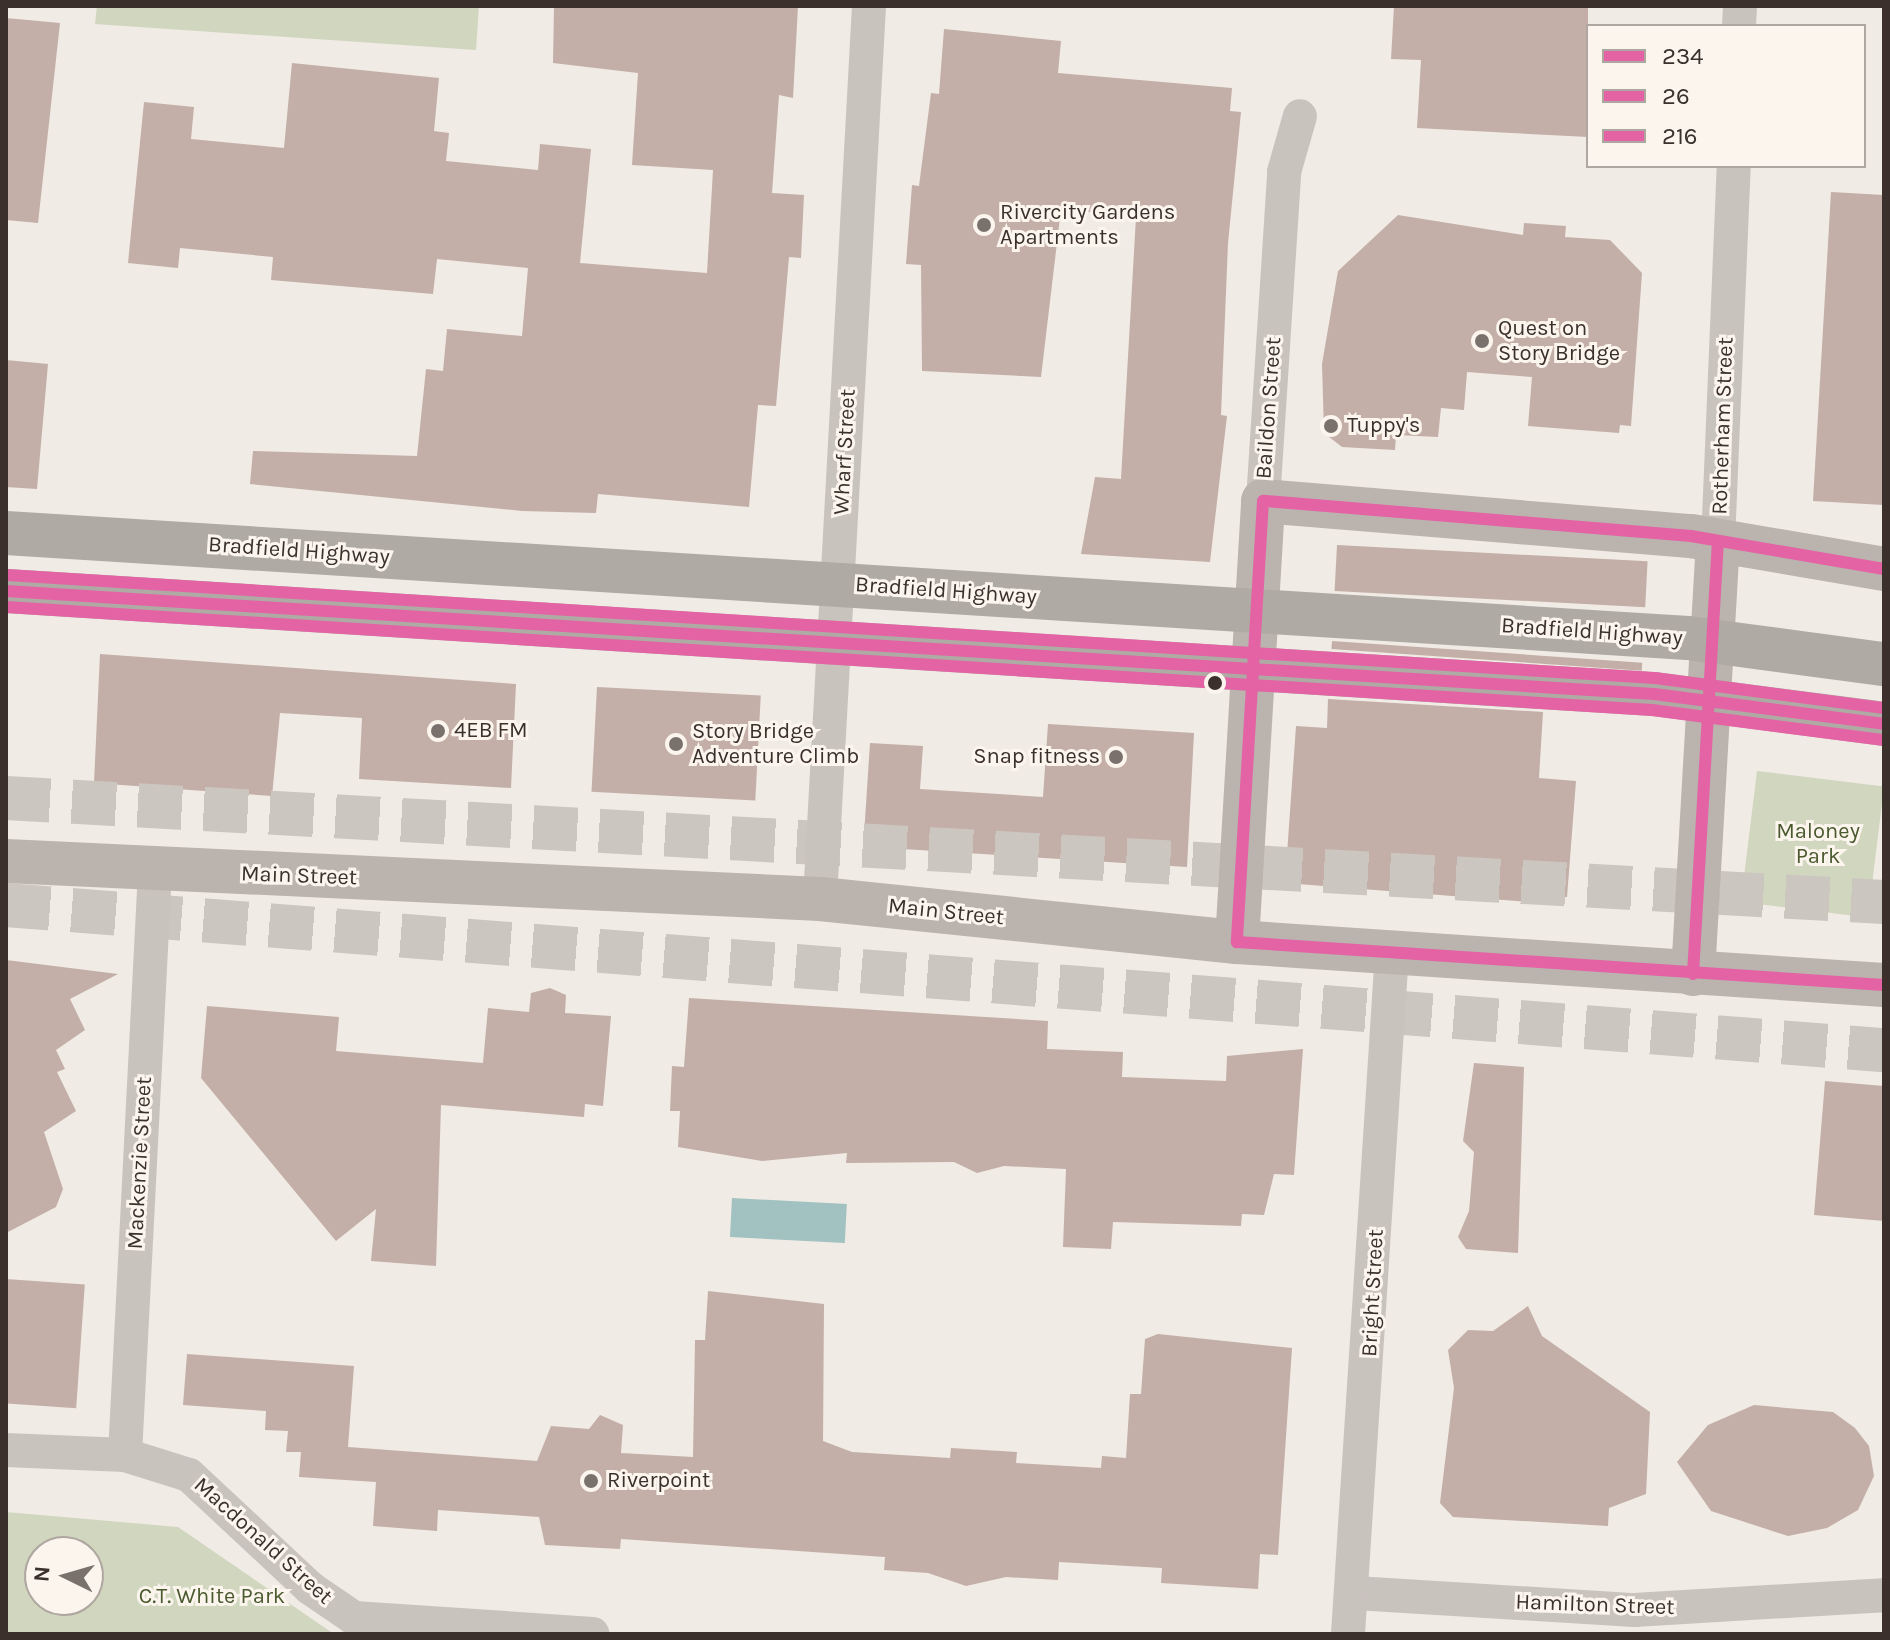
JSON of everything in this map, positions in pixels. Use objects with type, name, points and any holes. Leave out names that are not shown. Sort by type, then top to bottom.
[{"type":"highway","name":"Bradfield Highway","points":[[6,533],[1688,638],[1884,664]]},
{"type":"highway","points":[[6,591],[1654,694],[1884,724]]},
{"type":"street","name":"Wharf Street","points":[[820,899],[869,6]]},
{"type":"street","name":"Baildon Street","points":[[1237,942],[1284,172],[1300,116]]},
{"type":"street","name":"Rotherham Street","points":[[1693,974],[1718,542],[1734,168]]},
{"type":"street","points":[[1263,501],[1718,542],[1884,569]]},
{"type":"street","name":"Main Street","points":[[6,861],[820,899],[1237,942],[1884,985]]},
{"type":"street","name":"Mackenzie Street","points":[[125,1455],[155,870]]},
{"type":"street","name":"Bright Street","points":[[1348,1634],[1355,1593],[1392,952]]},
{"type":"street","name":"Macdonald Street","points":[[6,1450],[125,1455],[189,1475],[214,1491],[310,1588],[354,1618],[592,1634]]},
{"type":"street","name":"Hamilton Street","points":[[1355,1593],[1634,1610],[1884,1595]]},
{"type":"green space","points":[[97,6],[479,6],[476,50],[95,24]]},
{"type":"green space","name":"Maloney Park","points":[[1757,771],[1884,787],[1868,918],[1741,902]]},
{"type":"green space","name":"C.T. White Park","points":[[6,1512],[178,1527],[334,1634],[6,1634]]},
{"type":"water","points":[[732,1198],[847,1204],[845,1243],[730,1237]]},
{"type":"building","points":[[554,6],[798,6],[793,98],[779,95],[772,193],[804,195],[801,258],[789,257],[776,406],[758,405],[749,507],[598,494],[596,513],[522,511],[250,484],[253,451],[417,456],[426,369],[443,371],[447,329],[522,336],[528,268],[437,259],[433,294],[271,280],[273,257],[180,248],[178,268],[128,263],[144,102],[194,107],[191,139],[284,148],[292,63],[439,78],[434,131],[449,133],[446,161],[538,170],[540,144],[591,149],[580,263],[707,273],[713,170],[632,165],[638,73],[553,63]]},
{"type":"building","points":[[1394,6],[1588,8],[1586,137],[1417,128],[1421,60],[1391,59]]},
{"type":"building","points":[[6,18],[60,23],[38,223],[6,220]]},
{"type":"building","points":[[944,29],[1061,41],[1058,73],[1232,88],[1230,111],[1241,112],[1228,243],[1221,415],[1227,416],[1210,562],[1081,554],[1095,477],[1121,479],[1136,217],[1061,209],[1041,377],[922,371],[921,265],[906,264],[912,185],[919,186],[931,93],[939,94]]},
{"type":"building","points":[[1831,192],[1884,195],[1884,505],[1813,501]]},
{"type":"building","name":"Quest on Story Bridge","points":[[1398,215],[1523,235],[1524,223],[1566,226],[1565,237],[1610,240],[1642,273],[1631,426],[1620,425],[1619,433],[1528,426],[1532,377],[1467,372],[1464,410],[1441,408],[1438,437],[1396,435],[1395,450],[1342,447],[1324,433],[1322,364],[1338,271]]},
{"type":"building","points":[[6,360],[48,364],[37,489],[6,487]]},
{"type":"building","points":[[1337,545],[1648,561],[1645,607],[1335,591]]},
{"type":"building","points":[[1332,641],[1642,663],[1642,671],[1331,649]]},
{"type":"building","points":[[100,654],[516,684],[511,788],[359,779],[362,718],[280,713],[272,796],[94,783]]},
{"type":"building","name":"Story Bridge Adventure Climb","points":[[597,687],[761,696],[755,800],[592,792]]},
{"type":"building","points":[[1328,699],[1543,712],[1539,778],[1576,781],[1567,897],[1530,895],[1530,902],[1285,883],[1296,726],[1327,728]]},
{"type":"building","points":[[1048,724],[1194,733],[1187,867],[871,847],[864,835],[870,743],[923,746],[920,789],[1043,797]]},
{"type":"building","points":[[6,960],[118,974],[70,999],[85,1030],[56,1050],[65,1069],[57,1072],[76,1111],[44,1132],[63,1189],[56,1207],[6,1233]]},
{"type":"building","points":[[550,988],[566,995],[565,1013],[611,1016],[603,1106],[585,1104],[584,1117],[441,1105],[436,1266],[371,1261],[376,1209],[336,1241],[201,1078],[207,1006],[339,1017],[336,1051],[483,1063],[488,1008],[529,1012],[531,993]]},
{"type":"building","points":[[689,998],[1048,1021],[1047,1049],[1123,1052],[1122,1077],[1226,1081],[1227,1056],[1303,1049],[1294,1175],[1274,1174],[1264,1215],[1242,1214],[1241,1226],[1113,1222],[1111,1249],[1063,1247],[1066,1169],[1004,1166],[977,1173],[954,1162],[846,1163],[847,1153],[762,1161],[678,1147],[680,1111],[670,1111],[672,1066],[684,1067]]},
{"type":"building","points":[[1474,1063],[1524,1067],[1518,1253],[1466,1249],[1458,1237],[1469,1211],[1474,1152],[1463,1141]]},
{"type":"building","points":[[1825,1081],[1884,1086],[1884,1221],[1814,1215]]},
{"type":"building","points":[[6,1279],[85,1285],[76,1408],[6,1403]]},
{"type":"building","points":[[708,1291],[824,1304],[823,1441],[852,1452],[950,1458],[951,1448],[1017,1452],[1016,1463],[1101,1468],[1102,1456],[1126,1458],[1130,1394],[1141,1394],[1145,1339],[1158,1334],[1292,1348],[1278,1555],[1260,1554],[1258,1589],[1161,1583],[1162,1568],[1059,1562],[1058,1580],[1006,1577],[966,1586],[928,1573],[884,1570],[885,1557],[621,1539],[620,1549],[545,1545],[539,1517],[438,1510],[437,1531],[373,1526],[376,1482],[299,1477],[301,1452],[286,1452],[288,1431],[265,1430],[266,1411],[183,1405],[187,1354],[354,1366],[348,1447],[537,1461],[551,1426],[589,1429],[600,1415],[623,1425],[621,1453],[693,1457],[695,1340],[705,1340]]},
{"type":"building","points":[[1528,1306],[1542,1336],[1650,1412],[1646,1494],[1609,1508],[1608,1526],[1453,1517],[1440,1503],[1454,1388],[1448,1350],[1468,1330],[1493,1331]]},
{"type":"building","points":[[1754,1405],[1833,1412],[1855,1428],[1869,1446],[1874,1476],[1858,1510],[1827,1528],[1788,1536],[1711,1511],[1677,1462],[1708,1425]]},
{"type":"tunnel","points":[[6,798],[1884,902]]},
{"type":"tunnel","points":[[6,905],[1884,1050]]},
{"type":"transit line","name":"234","points":[[1884,569],[1691,536],[1263,501],[1237,942],[1884,985]]},
{"type":"transit line","name":"234","points":[[1693,974],[1718,542]]},
{"type":"transit line","name":"216","points":[[7,575],[1655,678],[1884,708]]},
{"type":"transit line","name":"234","points":[[6,591],[1654,694],[1884,724]]},
{"type":"transit line","name":"26","points":[[6,607],[1652,710],[1882,740]]},
{"type":"place","name":"Rivercity Gardens Apartments","points":[[984,225]]},
{"type":"place","name":"Quest on Story Bridge","points":[[1482,341]]},
{"type":"place","name":"Tuppy's","points":[[1331,426]]},
{"type":"place","name":"4EB FM","points":[[438,731]]},
{"type":"place","name":"Story Bridge Adventure Climb","points":[[676,744]]},
{"type":"place","name":"Snap fitness","points":[[1116,757]]},
{"type":"place","name":"Riverpoint","points":[[591,1481]]}]
